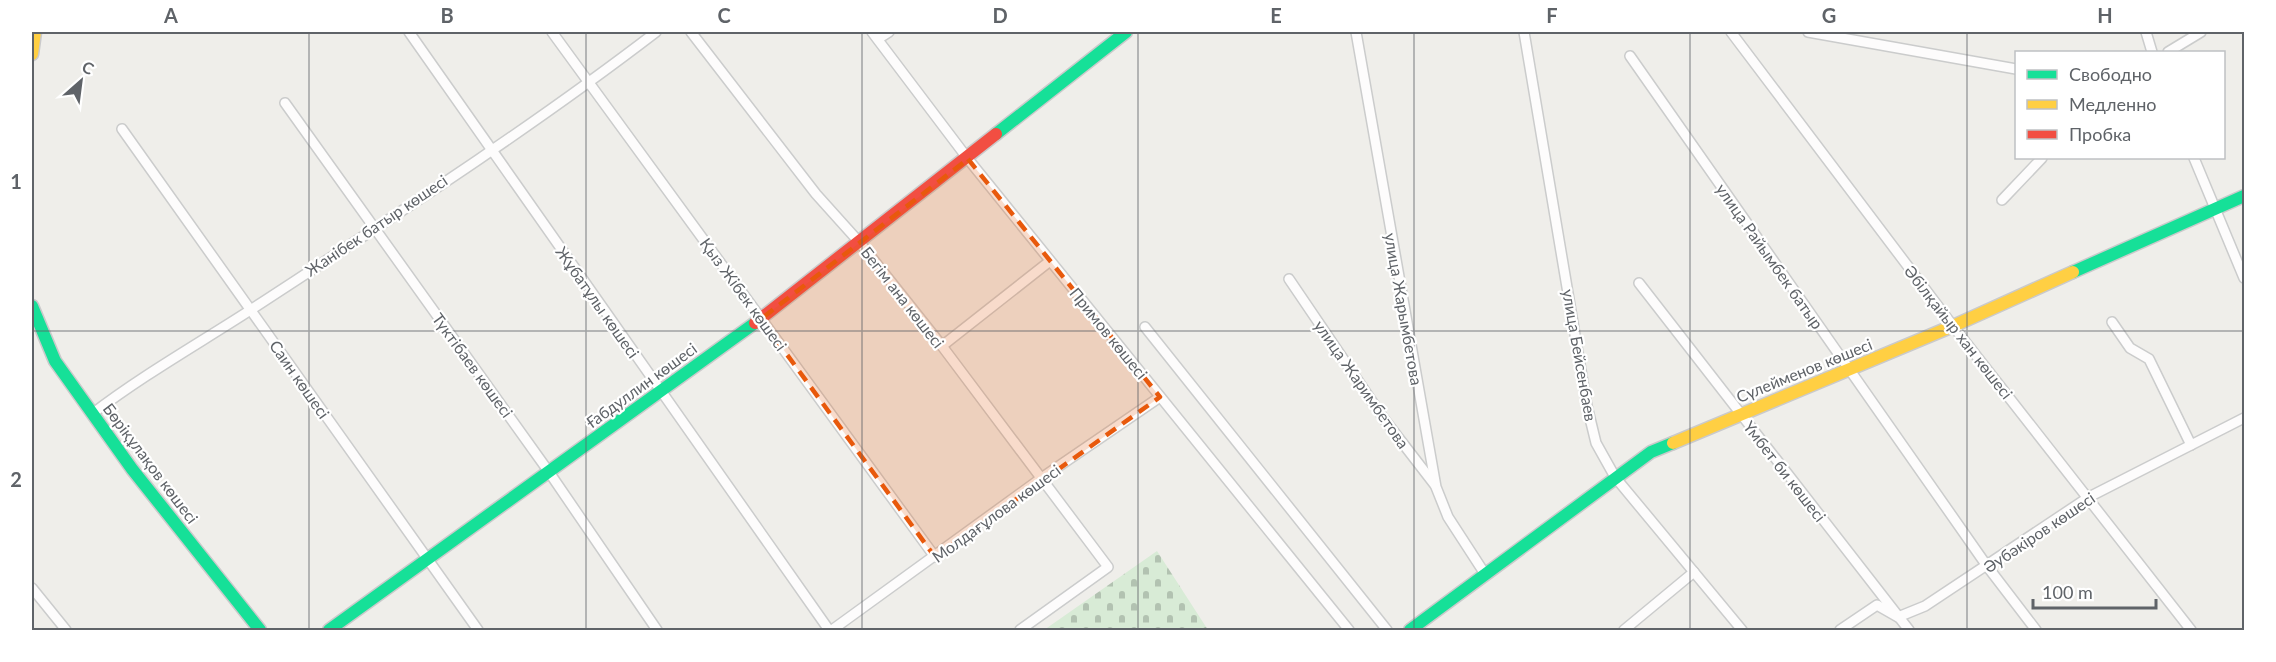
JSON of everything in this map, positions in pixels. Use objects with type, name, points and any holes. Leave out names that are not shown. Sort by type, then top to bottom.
[{"type":"street","points":[[32,54],[35,32]]},
{"type":"street","name":"Жұбатұлы көшесі","points":[[409,32],[830,630]]},
{"type":"street","name":"Қыз Жібек көшесі","points":[[552,32],[591,82],[935,557]]},
{"type":"street","name":"Жанібек батыр көшесі","points":[[92,414],[130,385],[250,309],[591,82],[656,32]]},
{"type":"street","name":"Бегім ана көшесі","points":[[691,32],[808,185],[860,243],[942,346],[1043,477],[1108,567],[1020,630]]},
{"type":"street","points":[[875,35],[889,32]]},
{"type":"street","name":"Ғабдуллин көшесі","points":[[329,630],[761,319],[968,159],[1126,32]]},
{"type":"street","name":"улица Жарымбетова","points":[[1356,32],[1436,487],[1448,518],[1485,574]]},
{"type":"street","name":"улица Бейсенбаев","points":[[1524,32],[1587,406],[1596,443],[1615,477],[1742,630]]},
{"type":"street","name":"Әбілқайыр хан көшесі","points":[[1731,32],[1953,326],[2191,630]]},
{"type":"street","points":[[1808,32],[2015,69]]},
{"type":"street","points":[[2146,32],[2152,51]]},
{"type":"street","points":[[2170,51],[2201,32]]},
{"type":"street","name":"Примов көшесі","points":[[875,35],[968,159],[1349,630]]},
{"type":"street","name":"улица Райымбек батыр","points":[[1630,56],[1988,566],[2036,630]]},
{"type":"street","name":"Түктібаев көшесі","points":[[285,103],[549,472],[657,630]]},
{"type":"street","name":"Саин көшесі","points":[[122,129],[478,630]]},
{"type":"street","points":[[2002,200],[2041,159]]},
{"type":"street","points":[[2194,159],[2244,279]]},
{"type":"street","name":"Сүлейменов көшесі","points":[[1410,630],[1651,452],[1953,326],[2244,196]]},
{"type":"street","points":[[942,346],[1050,261]]},
{"type":"street","name":"улица Жаримбетова","points":[[1289,279],[1384,419],[1436,487]]},
{"type":"street","name":"Үмбет би көшесі","points":[[1639,283],[1909,630]]},
{"type":"street","name":"Бөріқұлақов көшесі","points":[[32,311],[55,361],[92,414],[132,469],[260,630]]},
{"type":"street","points":[[2112,322],[2130,348],[2150,359],[2191,445]]},
{"type":"street","points":[[1145,327],[1387,630]]},
{"type":"street","name":"Молдағұлова көшесі","points":[[830,630],[935,557],[1043,477],[1160,397]]},
{"type":"street","name":"Әубәкіров көшесі","points":[[1898,617],[1925,606],[2089,497],[2244,417]]},
{"type":"street","points":[[1624,630],[1694,572]]},
{"type":"street","points":[[32,588],[66,630]]},
{"type":"street","points":[[1839,630],[1877,605],[1898,617]]},
{"type":"highlighted area","points":[[968,159],[1160,397],[935,557],[761,319]]},
{"type":"green space","points":[[1157,551],[1208,630],[1044,630]]},
{"type":"traffic: fast","points":[[996,134],[1126,32]]},
{"type":"traffic: fast","points":[[2073,272],[2244,196]]},
{"type":"traffic: fast","points":[[32,306],[55,361],[132,469],[260,630]]},
{"type":"traffic: fast","points":[[329,630],[755,323]]},
{"type":"traffic: fast","points":[[1410,630],[1651,452],[1673,443]]},
{"type":"traffic: slow","points":[[32,54],[35,32]]},
{"type":"traffic: slow","points":[[1673,443],[1953,326],[2073,272]]},
{"type":"traffic: jam","points":[[755,323],[996,134]]}]
